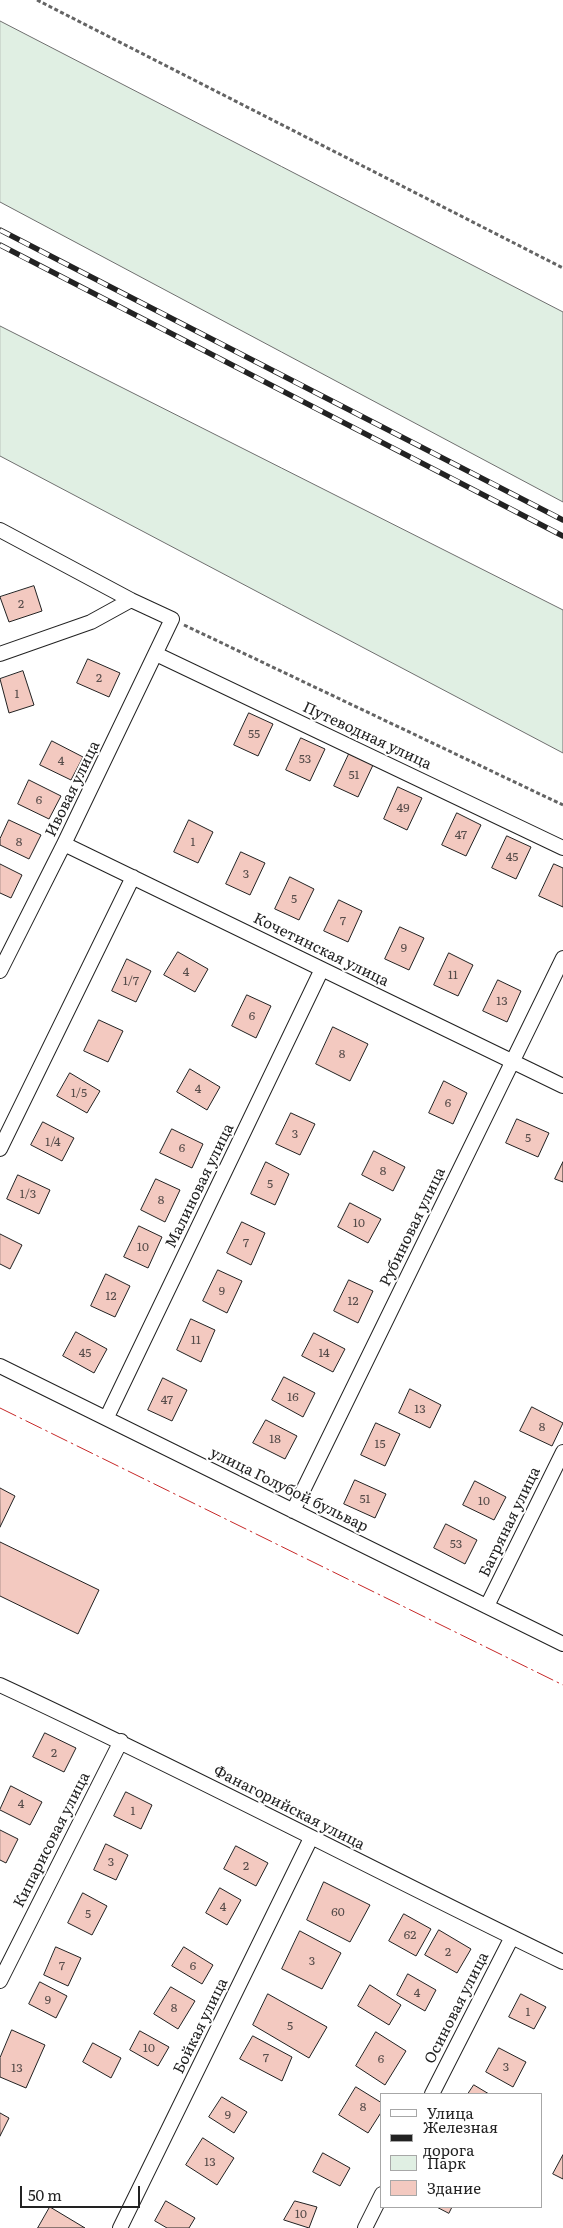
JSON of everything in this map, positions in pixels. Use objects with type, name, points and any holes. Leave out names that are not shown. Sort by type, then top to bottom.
[{"type":"street","points":[[0,530],[131,600],[172,619]]},
{"type":"street","points":[[0,654],[91,622],[131,600]]},
{"type":"street","name":"Ивовая улица","points":[[0,971],[64,844],[172,619]]},
{"type":"street","name":"Путеводная улица","points":[[156,654],[563,848]]},
{"type":"street","name":"Кочетинская улица","points":[[64,844],[563,1086]]},
{"type":"street","points":[[0,1149],[133,877]]},
{"type":"street","name":"Рубиновая улица","points":[[293,1510],[563,958]]},
{"type":"street","name":"Малиновая улица","points":[[107,1418],[322,969]]},
{"type":"street","name":"улица Голубой бульвар","points":[[0,1366],[563,1644]]},
{"type":"street","name":"Багряная улица","points":[[487,1606],[563,1452]]},
{"type":"street","name":"Фанагорийская улица","points":[[0,1685],[120,1741],[311,1838],[563,1962]]},
{"type":"street","name":"Кипарисовая улица","points":[[0,1981],[120,1741]]},
{"type":"street","name":"Бойкая улица","points":[[120,2228],[311,1838]]},
{"type":"street","name":"Осиновая улица","points":[[433,2093],[512,1937]]},
{"type":"street","points":[[365,2228],[380,2198]]},
{"type":"path","points":[[37,0],[563,268]]},
{"type":"path","points":[[172,619],[563,805]]},
{"type":"green space","points":[[0,21],[563,312],[563,502],[0,202]]},
{"type":"green space","points":[[0,326],[563,610],[563,753],[0,456]]},
{"type":"building","points":[[34,586],[42,611],[9,622],[0,597]]},
{"type":"building","points":[[88,659],[120,673],[109,697],[77,683]]},
{"type":"building","points":[[23,671],[34,705],[9,713],[0,679]]},
{"type":"building","points":[[249,713],[273,724],[258,756],[234,745]]},
{"type":"building","points":[[301,738],[325,749],[310,781],[286,770]]},
{"type":"building","points":[[52,741],[83,757],[71,780],[40,765]]},
{"type":"building","points":[[349,754],[373,765],[358,797],[334,786]]},
{"type":"building","points":[[29,780],[61,796],[49,819],[18,804]]},
{"type":"building","points":[[398,787],[422,798],[407,830],[384,819]]},
{"type":"building","points":[[457,813],[481,825],[466,856],[442,845]]},
{"type":"building","points":[[9,820],[41,835],[29,859],[0,845],[0,839]]},
{"type":"building","points":[[189,820],[213,832],[198,863],[174,852]]},
{"type":"building","points":[[507,836],[531,847],[516,879],[492,868]]},
{"type":"building","points":[[241,852],[265,863],[250,895],[226,884]]},
{"type":"building","points":[[0,864],[22,875],[11,898],[0,893]]},
{"type":"building","points":[[554,864],[563,868],[563,907],[539,896]]},
{"type":"building","points":[[290,877],[314,889],[299,920],[275,909]]},
{"type":"building","points":[[339,900],[362,911],[348,942],[324,931]]},
{"type":"building","points":[[400,927],[424,938],[409,970],[385,959]]},
{"type":"building","points":[[178,952],[208,969],[195,992],[164,975]]},
{"type":"building","points":[[449,953],[473,965],[458,996],[434,985]]},
{"type":"building","points":[[127,959],[151,971],[136,1002],[112,991]]},
{"type":"building","points":[[498,980],[521,991],[507,1022],[483,1011]]},
{"type":"building","points":[[247,995],[271,1006],[256,1038],[232,1026]]},
{"type":"building","points":[[99,1020],[123,1031],[108,1062],[84,1051]]},
{"type":"building","points":[[333,1027],[368,1044],[350,1081],[316,1064]]},
{"type":"building","points":[[190,1069],[220,1087],[207,1110],[177,1092]]},
{"type":"building","points":[[70,1073],[100,1091],[87,1113],[57,1096]]},
{"type":"building","points":[[444,1081],[467,1093],[453,1124],[429,1113]]},
{"type":"building","points":[[291,1113],[315,1124],[300,1155],[276,1144]]},
{"type":"building","points":[[517,1119],[549,1133],[538,1157],[506,1143]]},
{"type":"building","points":[[43,1122],[74,1138],[62,1161],[31,1145]]},
{"type":"building","points":[[172,1129],[203,1144],[192,1168],[160,1153]]},
{"type":"building","points":[[374,1151],[405,1167],[393,1191],[362,1175]]},
{"type":"building","points":[[266,1162],[289,1174],[275,1205],[251,1194]]},
{"type":"building","points":[[563,1162],[563,1182],[555,1179]]},
{"type":"building","points":[[18,1175],[50,1190],[39,1214],[7,1199]]},
{"type":"building","points":[[156,1179],[180,1190],[165,1222],[141,1210]]},
{"type":"building","points":[[350,1203],[381,1219],[368,1243],[338,1227]]},
{"type":"building","points":[[242,1222],[265,1233],[251,1265],[227,1253]]},
{"type":"building","points":[[139,1226],[162,1237],[148,1268],[124,1257]]},
{"type":"building","points":[[0,1234],[22,1245],[10,1269],[0,1264]]},
{"type":"building","points":[[218,1270],[242,1281],[227,1313],[203,1301]]},
{"type":"building","points":[[106,1274],[130,1286],[115,1317],[91,1306]]},
{"type":"building","points":[[349,1280],[373,1291],[358,1323],[334,1311]]},
{"type":"building","points":[[191,1319],[215,1330],[201,1362],[177,1350]]},
{"type":"building","points":[[76,1332],[107,1349],[94,1373],[63,1356]]},
{"type":"building","points":[[314,1333],[345,1349],[333,1372],[302,1356]]},
{"type":"building","points":[[284,1377],[315,1393],[303,1417],[272,1400]]},
{"type":"building","points":[[163,1378],[187,1390],[172,1421],[148,1410]]},
{"type":"building","points":[[410,1389],[441,1405],[430,1428],[399,1413]]},
{"type":"building","points":[[532,1407],[563,1423],[552,1446],[520,1431]]},
{"type":"building","points":[[266,1420],[297,1436],[285,1459],[253,1443]]},
{"type":"building","points":[[376,1423],[400,1434],[385,1466],[361,1455]]},
{"type":"building","points":[[355,1480],[386,1494],[375,1518],[344,1504]]},
{"type":"building","points":[[475,1481],[506,1497],[494,1520],[463,1505]]},
{"type":"building","points":[[0,1488],[15,1496],[0,1527]]},
{"type":"building","points":[[446,1524],[477,1540],[465,1564],[434,1548]]},
{"type":"building","points":[[0,1542],[99,1590],[78,1634],[0,1596]]},
{"type":"building","points":[[45,1733],[76,1748],[64,1772],[33,1757]]},
{"type":"building","points":[[11,1786],[42,1802],[30,1825],[0,1810]]},
{"type":"building","points":[[126,1792],[152,1805],[141,1829],[114,1816]]},
{"type":"building","points":[[0,1830],[18,1839],[6,1863],[0,1860]]},
{"type":"building","points":[[106,1844],[128,1855],[116,1880],[94,1870]]},
{"type":"building","points":[[236,1846],[268,1863],[256,1886],[224,1869]]},
{"type":"building","points":[[324,1882],[370,1905],[350,1942],[307,1920]]},
{"type":"building","points":[[220,1888],[241,1900],[227,1925],[206,1913]]},
{"type":"building","points":[[83,1893],[107,1906],[92,1935],[68,1923]]},
{"type":"building","points":[[404,1914],[431,1929],[416,1956],[389,1941]]},
{"type":"building","points":[[439,1930],[471,1949],[457,1973],[425,1955]]},
{"type":"building","points":[[300,1931],[341,1953],[322,1989],[282,1969]]},
{"type":"building","points":[[56,1947],[81,1958],[68,1986],[44,1975]]},
{"type":"building","points":[[184,1947],[213,1965],[202,1984],[172,1966]]},
{"type":"building","points":[[408,1974],[436,1990],[425,2011],[397,1995]]},
{"type":"building","points":[[40,1982],[67,1996],[56,2018],[29,2004]]},
{"type":"building","points":[[370,1985],[401,2005],[389,2025],[358,2006]]},
{"type":"building","points":[[171,1987],[195,2001],[178,2029],[154,2014]]},
{"type":"building","points":[[268,1994],[327,2027],[309,2058],[253,2025]]},
{"type":"building","points":[[521,1994],[546,2007],[534,2029],[509,2017]]},
{"type":"building","points":[[12,2030],[45,2045],[26,2088],[0,2077],[0,2058]]},
{"type":"building","points":[[140,2031],[169,2047],[158,2066],[130,2050]]},
{"type":"building","points":[[376,2032],[406,2051],[385,2085],[356,2066]]},
{"type":"building","points":[[253,2036],[292,2057],[282,2081],[240,2059]]},
{"type":"building","points":[[93,2043],[121,2058],[111,2078],[83,2062]]},
{"type":"building","points":[[499,2048],[526,2062],[513,2087],[486,2072]]},
{"type":"building","points":[[474,2085],[487,2093],[469,2093]]},
{"type":"building","points":[[356,2087],[380,2102],[380,2114],[368,2133],[339,2115]]},
{"type":"building","points":[[222,2097],[247,2112],[234,2133],[209,2117]]},
{"type":"building","points":[[0,2113],[9,2118],[0,2136]]},
{"type":"building","points":[[203,2138],[234,2158],[217,2185],[186,2165]]},
{"type":"building","points":[[323,2153],[350,2168],[340,2186],[313,2172]]},
{"type":"building","points":[[563,2155],[563,2179],[553,2174]]},
{"type":"building","points":[[166,2201],[195,2218],[189,2228],[167,2228],[155,2221]]},
{"type":"building","points":[[295,2201],[317,2207],[309,2228],[284,2220]]},
{"type":"building","points":[[50,2207],[85,2228],[38,2228]]},
{"type":"building","points":[[439,2208],[452,2208],[449,2213]]},
{"type":"railway","points":[[0,230],[563,520]]},
{"type":"railway","points":[[0,245],[563,536]]},
{"type":"power","points":[[0,1408],[563,1685]]}]
